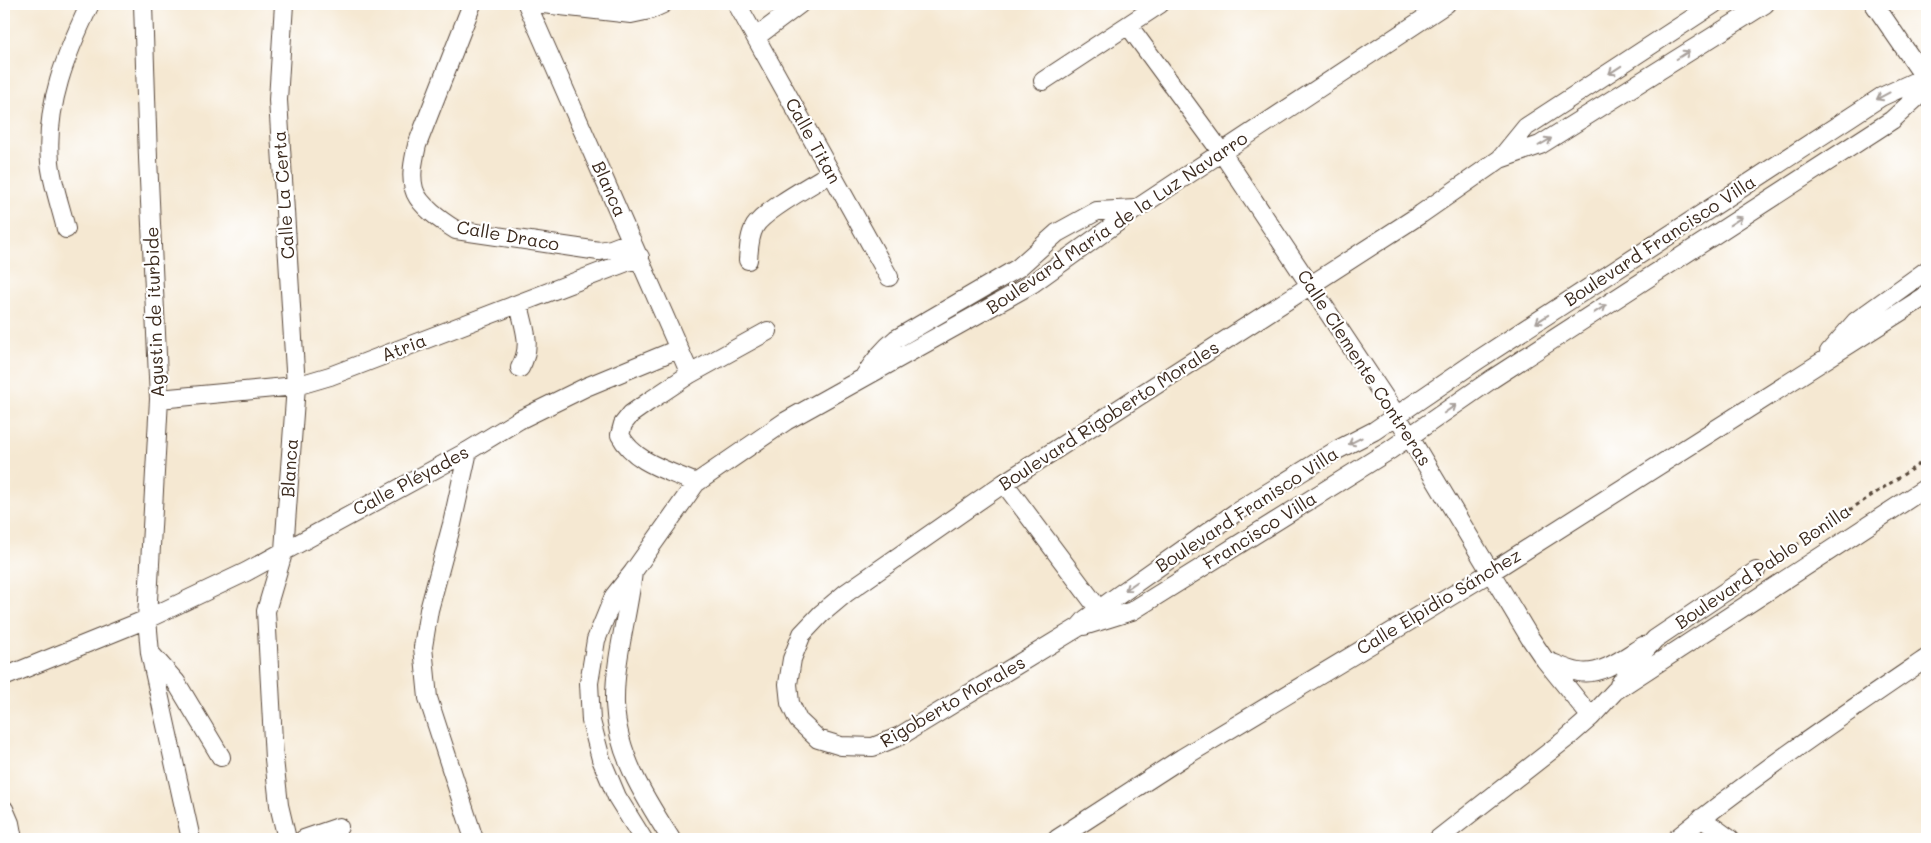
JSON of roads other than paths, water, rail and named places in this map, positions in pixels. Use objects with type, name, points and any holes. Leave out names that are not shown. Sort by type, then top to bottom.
[{"type":"street","points":[[66,229],[50,163],[50,117],[65,58],[90,4]]},
{"type":"street","name":"Agustin de iturbide","points":[[143,4],[159,399],[147,619],[150,653],[191,839]]},
{"type":"street","name":"Calle La Certa","points":[[284,4],[278,100],[296,386]]},
{"type":"street","name":"Calle Draco","points":[[472,4],[417,145],[413,166],[414,190],[428,210],[442,222],[456,230],[599,251],[632,241]]},
{"type":"street","name":"Blanca","points":[[527,4],[690,374]]},
{"type":"street","points":[[543,4],[631,14],[650,10],[663,4]]},
{"type":"street","name":"Calle Titan","points":[[737,4],[888,277]]},
{"type":"street","points":[[756,38],[800,4]]},
{"type":"street","points":[[1043,81],[1160,4]]},
{"type":"street","name":"Boulevard María de la Luz Navarro","points":[[643,839],[617,797],[601,759],[591,722],[589,683],[596,640],[614,596],[696,483],[786,421],[1032,284],[1136,209],[1446,4]]},
{"type":"street","name":"Boulevard Rigoberto Morales","points":[[1500,159],[1526,127],[1714,4]]},
{"type":"street","name":"Boulevard Rigoberto Morales","points":[[798,720],[790,703],[788,684],[792,660],[802,634],[821,614],[846,593],[1004,483],[1311,286],[1421,214],[1500,159],[1540,145],[1765,4]]},
{"type":"street","points":[[1874,4],[1926,81]]},
{"type":"street","name":"Calle Clemente Contreras","points":[[1128,25],[1222,153],[1311,286],[1410,436],[1530,638],[1545,660],[1591,717]]},
{"type":"street","name":"Boulevard Francisco Villa","points":[[1397,416],[1478,360],[1881,97],[1926,81]]},
{"type":"street","name":"Boulevard Francisco Villa","points":[[1410,436],[1492,379],[1892,120],[1926,81]]},
{"type":"street","points":[[748,260],[749,242],[755,226],[765,215],[831,173]]},
{"type":"street","points":[[862,379],[882,350],[896,339],[1018,268],[1057,233],[1097,211],[1136,209]]},
{"type":"street","name":"Atria","points":[[159,399],[296,386],[330,376],[640,258]]},
{"type":"street","name":"Calle Elpidio Sánchez","points":[[1821,363],[1856,321],[1927,270]]},
{"type":"street","name":"Calle Elpidio Sánchez","points":[[1057,839],[1182,758],[1491,572],[1927,295]]},
{"type":"street","points":[[519,304],[528,344],[526,357],[520,368]]},
{"type":"street","points":[[696,483],[648,462],[630,450],[620,435],[622,424],[631,414],[690,374],[768,331]]},
{"type":"street","name":"Calle Pléyades","points":[[5,675],[147,619],[246,572],[468,451],[519,420],[578,391],[678,349]]},
{"type":"street","points":[[1478,360],[1492,379]]},
{"type":"street","name":"Blanca","points":[[287,839],[279,805],[274,759],[266,611],[284,550],[296,386]]},
{"type":"street","name":"Boulevard Franisco Villa","points":[[1103,614],[1235,513],[1337,450],[1374,431],[1397,416]]},
{"type":"street","name":"Francisco Villa","points":[[1103,614],[1132,611],[1410,436]]},
{"type":"street","points":[[468,451],[452,524],[429,610],[423,647],[428,698],[474,839]]},
{"type":"street","points":[[1004,483],[1103,614]]},
{"type":"street","name":"Boulevard Pablo Bonilla","points":[[1615,691],[1927,487]]},
{"type":"street","name":"Boulevard Pablo Bonilla","points":[[1438,839],[1591,717],[1615,691],[1637,659],[1655,639],[1756,571]]},
{"type":"street","name":"Boulevard María de la Luz Navarro","points":[[633,572],[617,668],[615,704],[619,737],[631,770],[645,799],[671,839]]},
{"type":"street","name":"Rigoberto Morales","points":[[798,720],[818,739],[840,746],[874,747],[900,736],[1103,614]]},
{"type":"street","points":[[1545,660],[1579,672],[1592,672],[1608,667],[1655,639]]},
{"type":"street","points":[[150,653],[176,682],[221,757]]},
{"type":"street","points":[[1676,839],[1701,818],[1831,724],[1927,658]]},
{"type":"street","points":[[4,808],[14,839]]},
{"type":"street","points":[[1701,818],[1730,839]]},
{"type":"street","points":[[304,839],[339,827]]}]
